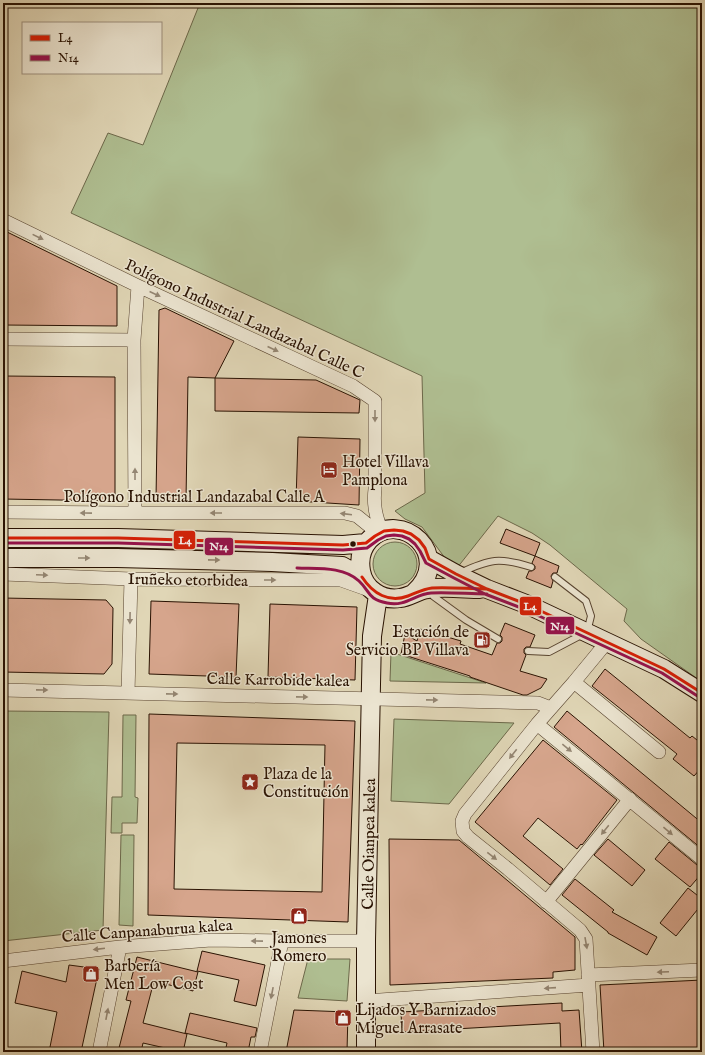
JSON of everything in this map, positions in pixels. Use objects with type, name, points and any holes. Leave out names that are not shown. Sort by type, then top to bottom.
[{"type":"main road","points":[[3,538],[118,538],[343,545],[397,529],[409,533],[421,542],[429,558],[429,569],[426,578],[417,592],[384,613],[372,636]]},
{"type":"main road","points":[[375,536],[361,555],[360,564],[371,587],[388,598],[399,599],[417,592],[487,589]]},
{"type":"main road","name":"Iruñeko etorbidea","points":[[3,558],[117,558],[272,562],[342,566],[371,587]]},
{"type":"main road","points":[[429,558],[456,574],[487,589],[526,604],[664,669],[702,693]]},
{"type":"main road","name":"Calle Oianpea kalea","points":[[366,1052],[366,941],[372,636],[371,587]]},
{"type":"street","name":"Polígono Industrial Landazabal Calle C","points":[[3,220],[138,286],[353,386],[375,401],[375,536]]},
{"type":"street","points":[[135,513],[134,340],[138,286]]},
{"type":"street","points":[[3,339],[134,340]]},
{"type":"street","name":"Polígono Industrial Landazabal Calle A","points":[[3,512],[344,513],[357,516],[375,536]]},
{"type":"street","name":"Iruñeko etorbidea","points":[[3,574],[131,579],[341,580],[371,587]]},
{"type":"street","points":[[128,692],[131,579]]},
{"type":"street","points":[[593,1052],[586,939],[580,930],[468,837],[463,831],[462,821],[465,814],[537,724],[607,642]]},
{"type":"street","points":[[574,682],[659,752]]},
{"type":"street","name":"Calle Karrobide kalea","points":[[3,690],[538,703],[551,708]]},
{"type":"street","points":[[537,724],[702,859]]},
{"type":"street","points":[[546,902],[630,799]]},
{"type":"street","name":"Calle Canpanaburua kalea","points":[[3,960],[120,947],[211,940],[366,941]]},
{"type":"street","points":[[260,1052],[282,941]]},
{"type":"street","points":[[99,1052],[120,947]]},
{"type":"street","points":[[366,1001],[702,970]]},
{"type":"lane","points":[[456,574],[490,561],[511,561],[531,567]]},
{"type":"lane","points":[[528,651],[549,652],[587,632],[591,616],[586,601],[555,577]]},
{"type":"lane","points":[[417,592],[433,596],[466,620],[498,639]]},
{"type":"green space","points":[[200,3],[702,3],[702,682],[641,639],[624,621],[627,609],[550,545],[532,533],[498,516],[457,568],[445,558],[422,527],[405,519],[395,511],[425,493],[422,376],[71,213],[108,133],[143,145]]},
{"type":"green space","points":[[391,542],[399,542],[404,543],[411,548],[416,555],[416,573],[411,580],[404,585],[391,586],[383,583],[376,576],[373,568],[373,560],[376,552],[383,545]]},
{"type":"green space","points":[[391,652],[486,683],[390,681]]},
{"type":"green space","points":[[3,711],[109,712],[103,930],[3,941]]},
{"type":"green space","points":[[123,715],[136,715],[135,797],[138,798],[137,823],[122,823],[122,833],[111,833],[112,797],[122,797]]},
{"type":"green space","points":[[394,719],[514,723],[449,804],[391,801]]},
{"type":"green space","points":[[121,835],[134,835],[133,926],[119,925]]},
{"type":"green space","points":[[308,959],[350,959],[347,1001],[298,998]]},
{"type":"building","points":[[3,230],[117,286],[117,326],[3,325]]},
{"type":"building","points":[[165,308],[234,341],[215,378],[188,377],[186,500],[156,499],[159,310]]},
{"type":"building","points":[[3,376],[115,377],[115,501],[3,499]]},
{"type":"building","points":[[215,378],[316,380],[360,400],[359,413],[215,411]]},
{"type":"building","points":[[298,437],[360,439],[359,505],[296,501]]},
{"type":"building","points":[[506,529],[540,543],[535,556],[500,543]]},
{"type":"building","points":[[535,556],[559,566],[557,573],[553,573],[551,576],[553,581],[551,588],[526,578],[529,571],[535,569],[535,566],[532,563]]},
{"type":"building","points":[[3,598],[106,600],[113,608],[112,664],[104,674],[3,672]]},
{"type":"building","points":[[151,601],[239,604],[236,677],[149,674]]},
{"type":"building","points":[[270,604],[357,607],[355,680],[268,677]]},
{"type":"building","points":[[505,623],[535,635],[530,647],[526,647],[524,649],[524,653],[526,655],[520,671],[547,679],[541,688],[527,695],[523,695],[401,654],[405,634],[417,641],[420,629],[461,641],[460,644],[492,655],[497,643],[502,641],[502,637],[500,635]]},
{"type":"building","points":[[605,669],[690,738],[692,736],[702,744],[702,767],[694,776],[673,759],[677,754],[592,686]]},
{"type":"building","points":[[567,711],[702,823],[702,849],[554,727]]},
{"type":"building","points":[[149,714],[355,721],[348,922],[148,915]],"holes":[[[177,743],[325,745],[322,892],[174,889]]]},
{"type":"building","points":[[543,740],[617,800],[582,845],[581,844],[577,849],[538,818],[523,836],[563,869],[550,885],[475,822]]},
{"type":"building","points":[[389,839],[459,840],[575,937],[575,970],[553,972],[553,978],[390,985]]},
{"type":"building","points":[[608,839],[645,870],[632,886],[594,855]]},
{"type":"building","points":[[669,842],[697,865],[702,867],[702,873],[690,887],[655,859]]},
{"type":"building","points":[[575,879],[614,910],[612,912],[657,937],[647,955],[608,933],[562,895]]},
{"type":"building","points":[[688,888],[702,899],[702,904],[676,936],[660,923]]},
{"type":"building","points":[[202,951],[265,965],[256,1006],[234,1001],[239,980],[197,971]]},
{"type":"building","points":[[137,957],[198,972],[193,991],[154,981],[143,1023],[187,1034],[183,1052],[143,1043],[141,1052],[118,1052],[131,1001],[126,1000]]},
{"type":"building","points":[[69,965],[99,969],[81,1052],[49,1052],[57,1012],[15,1003],[22,971],[66,982]]},
{"type":"building","points":[[702,980],[702,1048],[645,1052],[604,1052],[600,985]]},
{"type":"building","points":[[562,1003],[562,1011],[579,1010],[582,1052],[561,1052],[560,1023],[402,1032],[401,1012]]},
{"type":"building","points":[[294,1010],[348,1012],[347,1052],[286,1052]]},
{"type":"building","points":[[190,1013],[257,1028],[255,1037],[251,1037],[248,1052],[225,1052],[227,1043],[185,1033]]},
{"type":"transit line","name":"L4","points":[[366,543],[384,531],[394,530],[411,534],[419,540],[425,548],[429,559],[456,574],[487,589],[526,604],[664,669],[702,693]]},
{"type":"transit line","name":"N14","points":[[3,543],[118,543],[343,550],[367,548],[386,536],[402,536],[415,544],[426,563],[485,594],[524,609],[662,673],[699,697]]},
{"type":"transit line","name":"L4","points":[[3,538],[118,538],[343,545],[366,543]]},
{"type":"transit line","name":"N14","points":[[297,568],[330,569],[345,573],[353,576],[359,581],[370,595],[376,599],[394,604],[405,602],[431,593],[487,594]]},
{"type":"transit line","name":"L4","points":[[362,577],[371,588],[382,596],[388,598],[401,598],[432,588],[487,589]]},
{"type":"place","name":"Hotel Villava Pamplona","points":[[329,470]]},
{"type":"place","name":"Estación de Servicio BP Villava","points":[[482,640]]},
{"type":"place","name":"Plaza de la Constitución","points":[[250,782]]},
{"type":"place","name":"Jamones Romero","points":[[299,916]]},
{"type":"place","name":"Barbería Men Low Cost","points":[[91,974]]},
{"type":"place","name":"Lijados Y Barnizados Miguel Arrasate","points":[[343,1018]]}]
